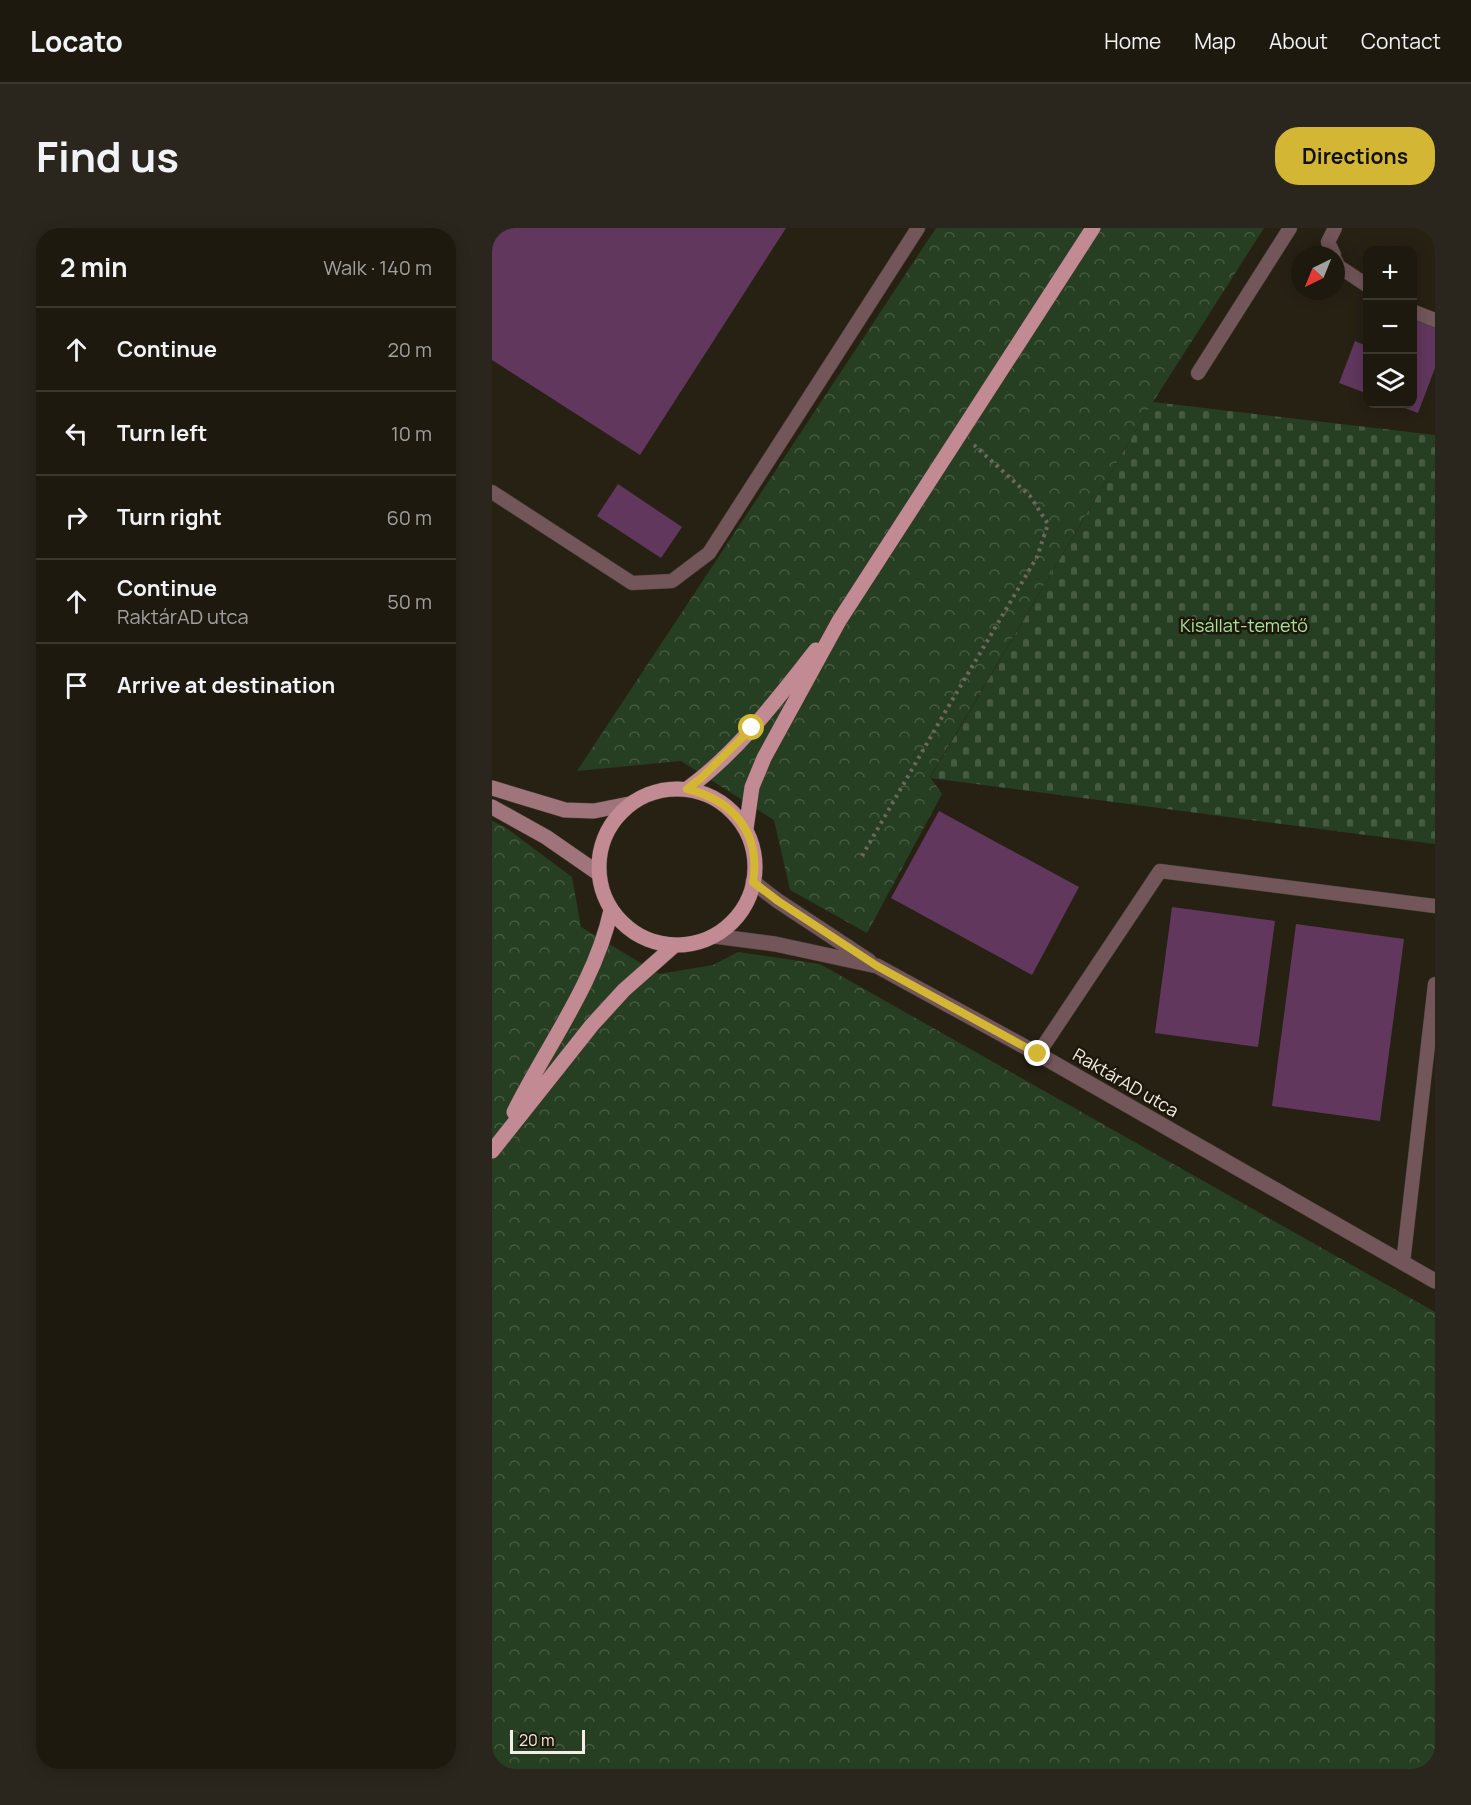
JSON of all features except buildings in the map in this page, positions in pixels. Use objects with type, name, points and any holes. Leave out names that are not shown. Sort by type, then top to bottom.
[{"type":"main road","points":[[746,830],[752,787],[764,758],[839,621],[1093,228]]},
{"type":"main road","points":[[687,789],[752,728],[839,621]]},
{"type":"main road","points":[[492,788],[565,810],[594,811],[629,804],[656,791],[671,788],[705,793],[721,802],[735,814],[746,830],[753,848],[755,869],[752,890],[744,908],[731,924],[714,936],[695,943],[675,945],[660,944],[639,935],[621,922],[611,910],[597,873],[600,850],[606,833],[616,817],[629,804]]},
{"type":"main road","points":[[492,807],[546,837],[597,873]]},
{"type":"main road","points":[[496,1145],[594,965],[605,939],[611,910]]},
{"type":"main road","points":[[496,1145],[592,1025],[624,990],[675,945]]},
{"type":"street","points":[[753,882],[877,966]]},
{"type":"street","name":"RaktárAD utca","points":[[714,936],[775,944],[877,966],[1038,1054],[1435,1281]]},
{"type":"lane","points":[[492,492],[632,583],[672,581],[709,553],[918,228]]},
{"type":"lane","points":[[1198,373],[1290,228]]},
{"type":"lane","points":[[1330,246],[1328,242],[1335,228]]},
{"type":"lane","points":[[1345,271],[1363,283]]},
{"type":"lane","points":[[1417,312],[1435,320]]},
{"type":"lane","points":[[1038,1054],[1160,871],[1435,906]]},
{"type":"lane","points":[[1403,1263],[1435,984]]},
{"type":"path","points":[[862,856],[1037,557],[1048,524],[1030,496],[960,433]]},
{"type":"green space","points":[[936,228],[1264,228],[1153,402],[930,777],[942,794],[867,933],[790,890],[774,820],[681,761],[577,771]]},
{"type":"green space","name":"Kisállat-temető","points":[[1153,402],[1435,435],[1435,844],[930,778]]},
{"type":"green space","points":[[492,821],[505,827],[572,877],[581,927],[659,974],[713,965],[738,952],[820,964],[1435,1312],[1435,1769],[492,1769]]},
{"type":"route","points":[[752,728],[687,789],[705,793],[721,802],[735,814],[746,830],[753,848],[755,869],[753,882],[877,966],[1038,1054]]}]
